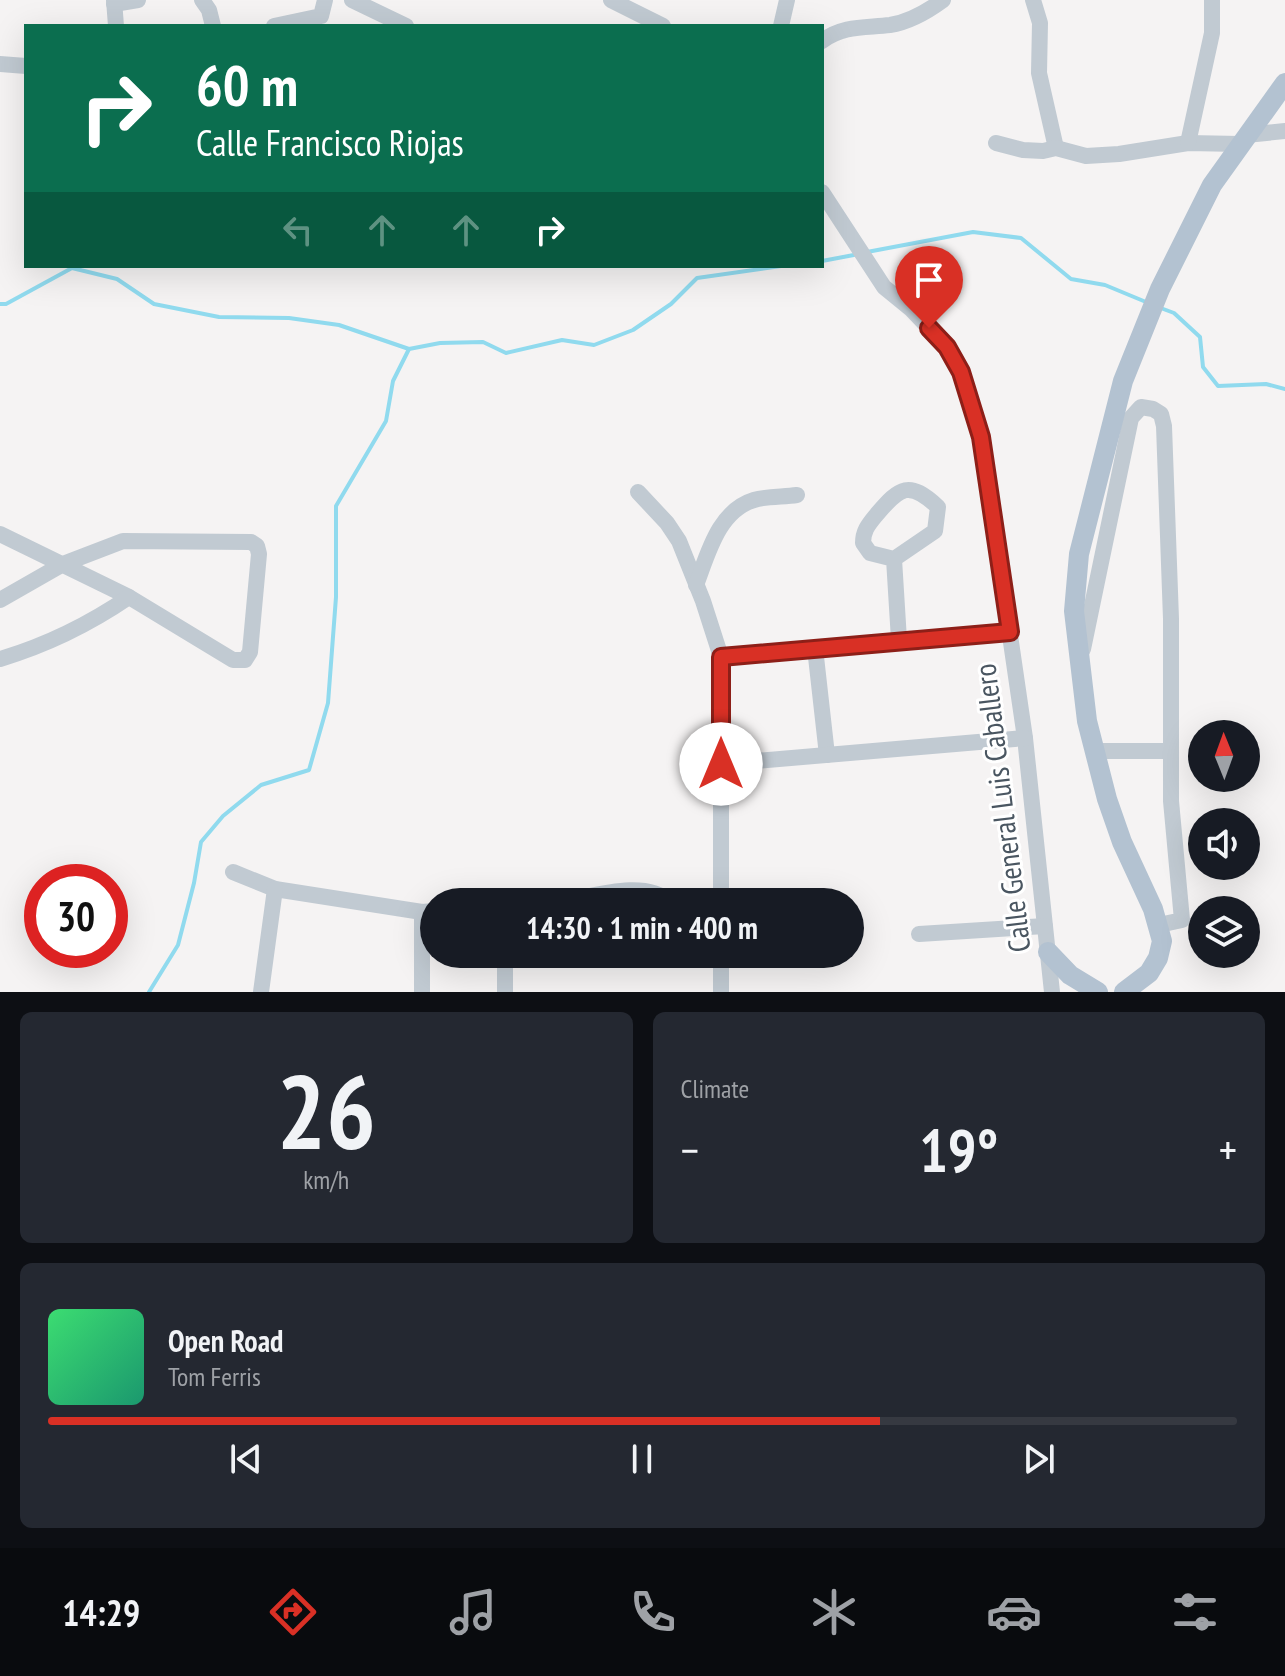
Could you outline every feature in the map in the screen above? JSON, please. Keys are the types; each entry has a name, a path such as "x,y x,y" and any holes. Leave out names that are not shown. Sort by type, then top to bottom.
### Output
{"main road":[{"path":"1124,992 1143,980 1154,966 1161,950 1159,925 1122,842 1087,721 1074,611 1079,554 1123,381 1160,289 1212,185 1285,83"},
{"path":"1048,952 1070,975 1098,992"}],"street":[{"path":"116,24 114,2 138,0"},
{"path":"202,0 209,10 212,24"},
{"path":"352,0 402,24"},
{"path":"611,0 659,24"},
{"path":"781,24 787,0"},
{"path":"824,40 833,33 861,25 892,25 943,0"},
{"path":"1033,0 1040,23 1039,73 1056,148"},
{"path":"1188,143 1212,33 1212,0"},
{"path":"279,24 323,8"},
{"path":"0,64 24,66"},
{"path":"996,143 1023,150 1056,148 1086,156 1188,143 1243,140 1285,131"},
{"name":"Calle General Luis Caballero","path":"825,199 884,287 911,309 947,347 961,372 981,437 1025,738 1052,992"},
{"path":"1079,667 1131,418 1141,407 1153,409 1161,414 1164,426 1171,619 1171,801 1182,920 1159,925"},
{"path":"906,490 922,492 938,507 935,531 894,559 870,553 863,543 865,529 890,497 906,490"},
{"path":"638,492 679,541 721,657 721,888"},
{"path":"696,585 717,530 736,511 752,501 797,495"},
{"path":"0,534 63,564 129,597 233,660 245,660 253,641 259,554 257,546 251,542 123,541 63,564 0,600"},
{"path":"894,559 899,640"},
{"path":"0,659 41,647 98,618 129,597"},
{"path":"721,657 1010,632"},
{"path":"815,648 827,755"},
{"path":"721,764 1025,738"},
{"path":"1094,751 1171,751"},
{"path":"233,872 275,889 420,910"},
{"path":"261,992 275,889"},
{"path":"919,934 1045,926"},
{"path":"422,992 425,968"},
{"path":"505,968 505,992"},
{"path":"721,968 721,992"}],"waterway":[{"path":"867,252 973,232 1021,238 1071,279 1105,285 1146,302"},
{"path":"824,261 859,254"},
{"path":"0,304 6,304 72,268 117,279 154,304 219,317 289,318 339,325 409,349"},
{"path":"149,992 178,945 201,842 223,816 261,785 309,770 328,703 336,597 336,506 386,421 393,381 409,349 440,343 483,342 506,353 562,340 594,345 633,330 671,304 697,278 767,268"},
{"path":"1158,307 1174,313 1200,337 1203,367 1218,386 1266,384 1285,389"}],"route":[{"path":"721,764 721,657 1010,632 981,437 961,372 947,347 929,328"}]}
